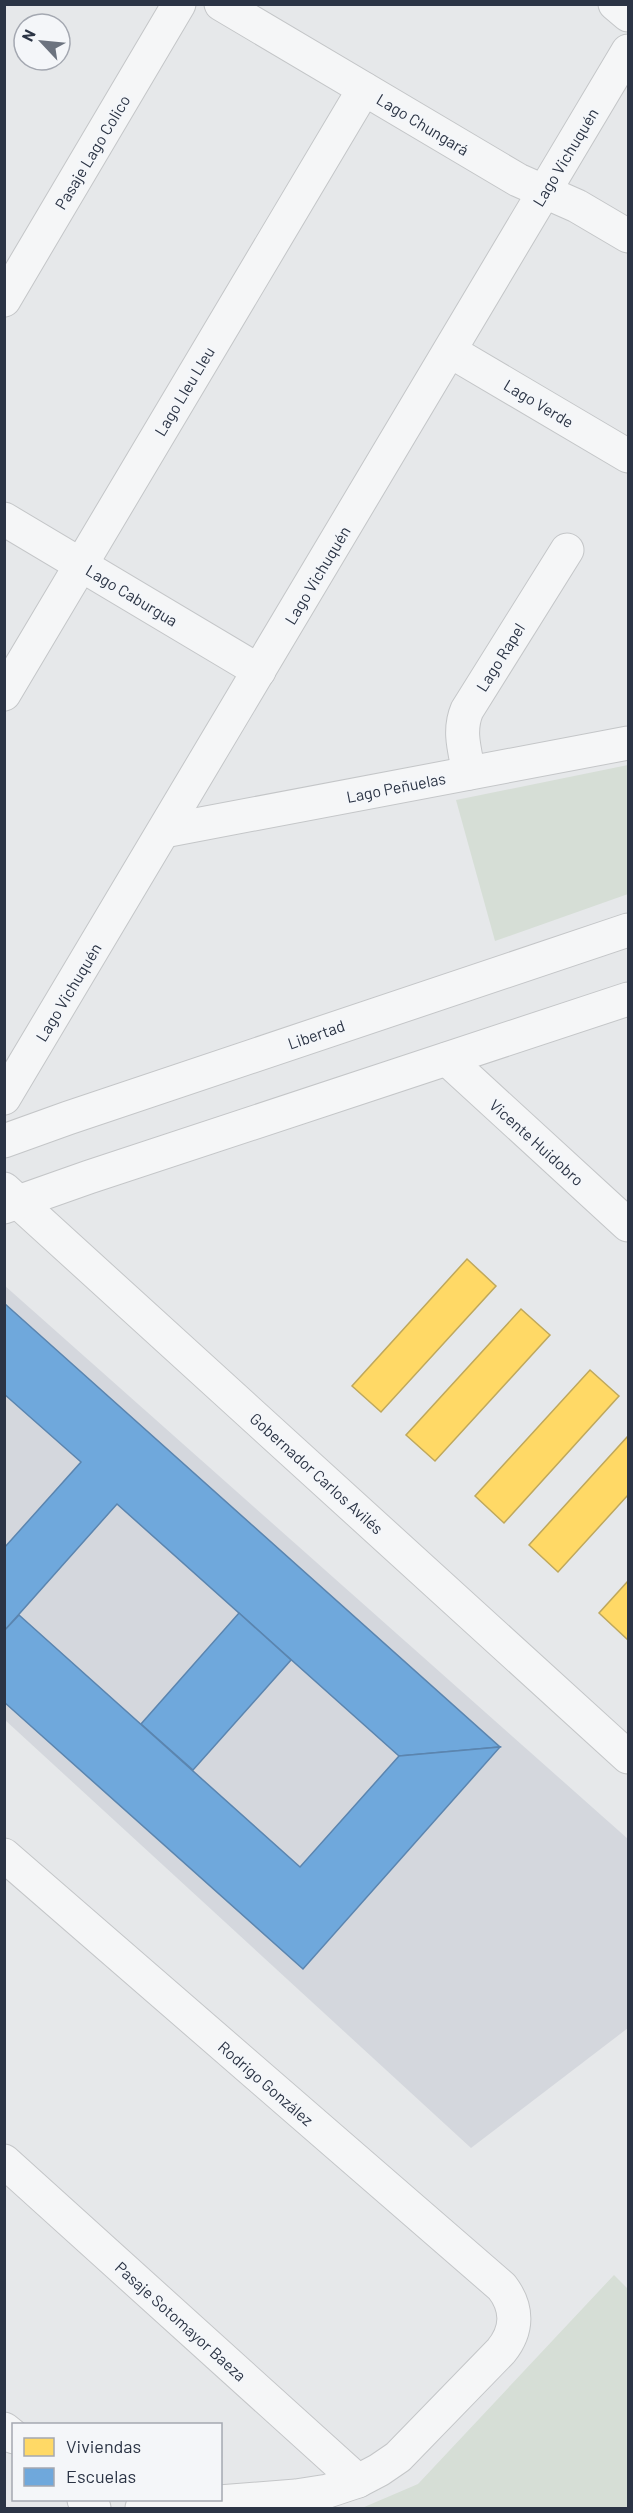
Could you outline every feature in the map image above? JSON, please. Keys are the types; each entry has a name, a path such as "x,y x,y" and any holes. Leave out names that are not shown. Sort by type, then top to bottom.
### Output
{"street":[{"name":"Pasaje Lago Colico","path":"4,300 179,4"},
{"name":"Lago Chungará","path":"222,4 518,180 577,206 628,236"},
{"path":"615,4 628,15"},
{"name":"Lago Vichuquén","path":"4,1098 628,51"},
{"name":"Lago Lleu Lleu","path":"4,694 364,88"},
{"name":"Lago Verde","path":"450,351 628,456"},
{"name":"Lago Caburgua","path":"4,519 259,671"},
{"name":"Lago Rapel","path":"469,773 461,723 567,550"},
{"name":"Lago Peñuelas","path":"164,831 628,742"},
{"name":"Libertad","path":"4,1141 628,930"},
{"path":"9,1199 628,999"},
{"name":"Vicente Huidobro","path":"447,1059 628,1225"},
{"name":"Gobernador Carlos Avilés","path":"9,1199 628,1757"},
{"name":"Rodrigo González","path":"7,1862 502,2287 509,2296 514,2319 509,2342 398,2457 358,2481"},
{"name":"Pasaje Sotomayor Baeza","path":"4,2161 358,2481"},
{"path":"142,2508 328,2492 358,2481"}],"shaded area":[{"path":"628,765 628,894 495,941 456,800"},
{"path":"4,1285 628,1839 628,2028 471,2148 5,1720"},
{"path":"614,2275 628,2289 628,2508 362,2508 418,2484"}],"building: Viviendas":[{"path":"467,1259 496,1286 381,1412 352,1386"},
{"path":"521,1309 550,1335 435,1461 406,1435"},
{"path":"590,1370 619,1396 504,1523 475,1496"},
{"path":"628,1436 628,1495 558,1572 529,1545"},
{"path":"628,1581 628,1640 599,1613"}],"building: Escuelas":[{"path":"4,1303 500,1747 399,1756 117,1504 4,1631 4,1548 81,1462 4,1394"},
{"path":"239,1613 291,1660 193,1770 141,1724"},
{"path":"19,1615 300,1867 399,1756 500,1747 303,1969 4,1702 4,1631"}]}
